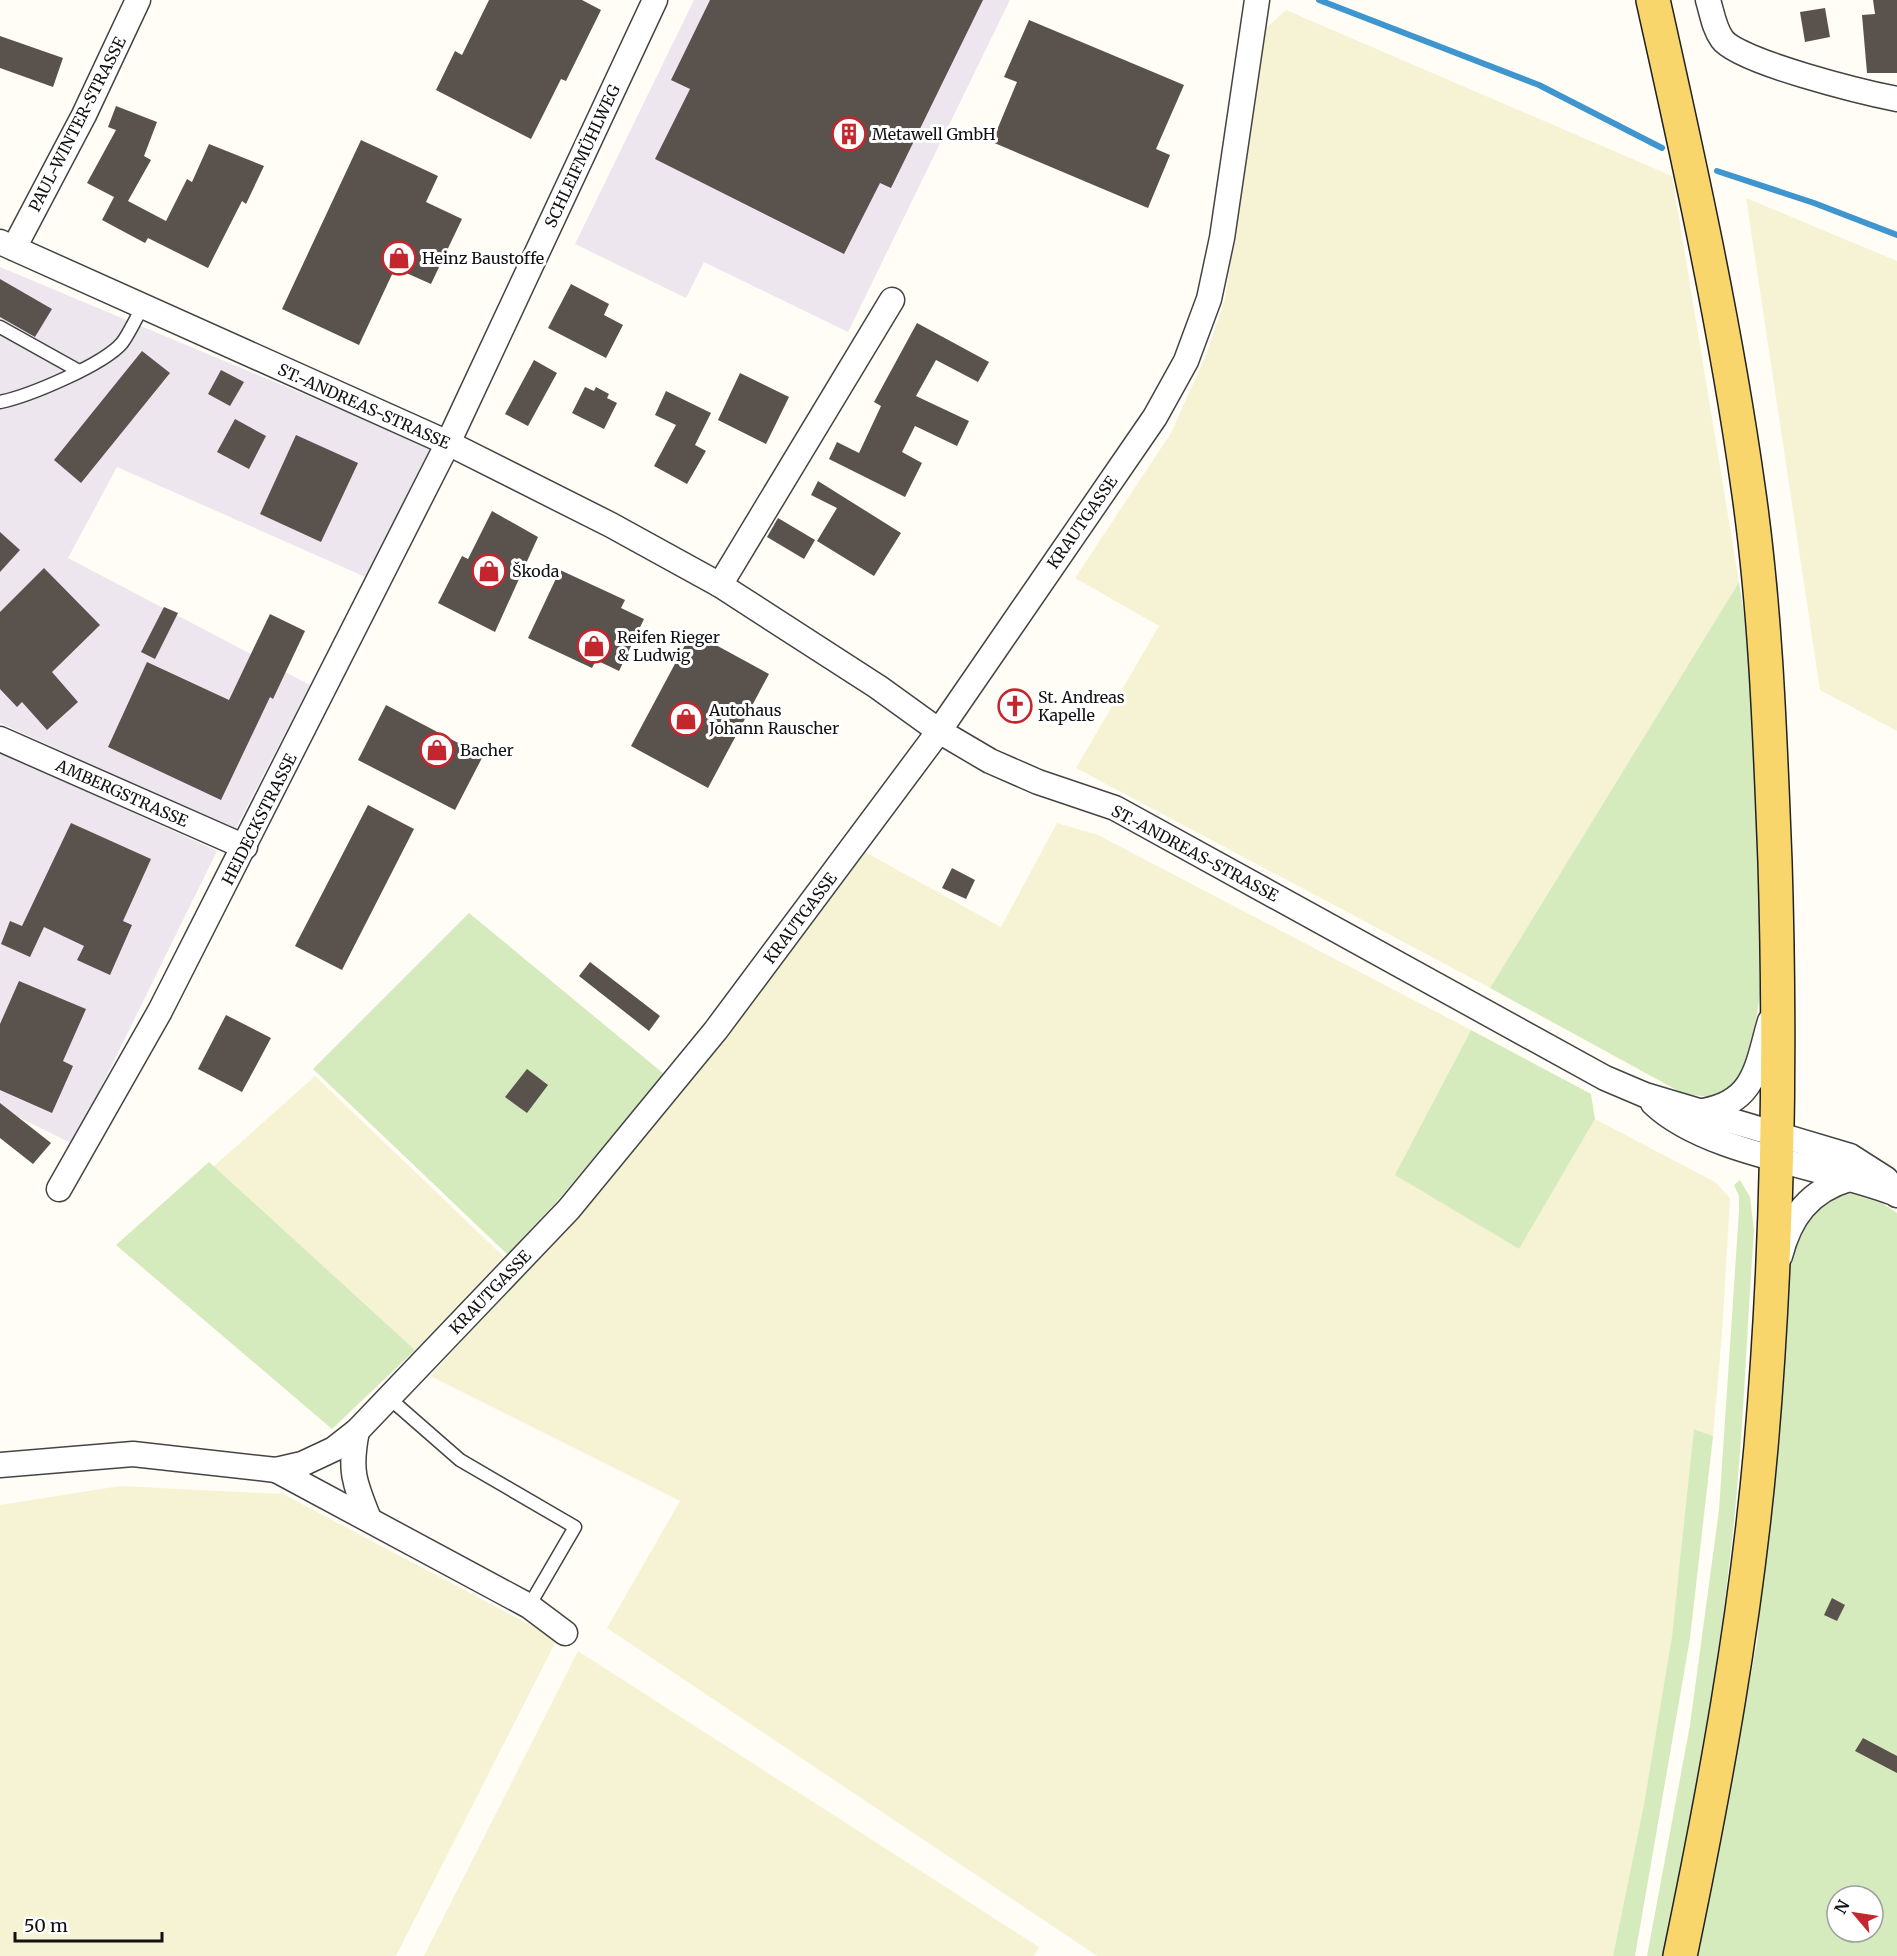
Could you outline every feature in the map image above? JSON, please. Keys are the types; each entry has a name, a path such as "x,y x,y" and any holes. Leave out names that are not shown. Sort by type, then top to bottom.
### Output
{"main road":[{"path":"1653,0 1707,253 1748,488 1769,698 1779,989 1778,1146 1773,1282 1761,1451 1739,1630 1703,1848 1680,1956"}],"street":[{"name":"PAUL-WINTER-STRASSE","path":"7,245 84,115 138,0"},
{"name":"SCHLEIFMÜHLWEG","path":"448,443 655,0"},
{"name":"KRAUTGASSE","path":"0,1465 133,1454 276,1470 302,1464 334,1449 357,1431 576,1200 716,1030 939,730 1155,417 1186,361 1209,299 1222,238 1257,0"},
{"path":"1708,0 1723,41 1741,54 1862,92 1897,99"},
{"name":"ST.-ANDREAS-STRASSE","path":"7,245 448,443 611,525 720,585 878,687 939,730 990,761 1038,782 1115,808 1605,1078 1645,1095"},
{"path":"720,585 892,300"},
{"name":"HEIDECKSTRASSE","path":"58,1189 160,1011 448,443"},
{"name":"AMBERGSTRASSE","path":"0,739 245,847"},
{"path":"1703,1111 1730,1104 1751,1081 1779,989"},
{"path":"1645,1095 1703,1111 1849,1179 1897,1194"},
{"path":"1645,1095 1658,1108 1702,1133 1732,1146 1778,1146 1850,1156 1886,1179 1897,1194"},
{"path":"1773,1282 1784,1240 1811,1197 1830,1184 1849,1179"},
{"path":"357,1431 351,1459 356,1485 369,1518"},
{"path":"276,1470 529,1606 565,1633"}],"lane":[{"path":"0,402 21,398 107,356 122,343 143,306"},
{"path":"0,327 79,371"},
{"path":"389,1398 460,1460 575,1527 529,1606"}],"shaded area":[{"path":"694,0 1010,0 848,332 704,262 686,298 575,244"},
{"path":"1286,10 1672,176 1739,582 1490,988 1076,768 1159,626 1075,578 1171,433 1206,355 1225,299 1265,29"},
{"path":"1746,198 1897,261 1897,731 1820,690"},
{"path":"0,267 437,450 370,579 117,467 68,558 310,685 235,830 0,723"},
{"path":"0,752 217,851 73,1144 0,1108"},
{"path":"1057,823 1098,835 1471,1030 1396,1175 1519,1249 1595,1119 1715,1182 1730,1198 1713,1436 1695,1429 1672,1636 1644,1804 1613,1956 1097,1956 607,1628 680,1501 430,1376 576,1216 727,1035 865,852 1001,927"},
{"path":"315,1076 504,1257 415,1350 213,1167"},
{"path":"120,1486 283,1494 557,1639 396,1956 0,1956 0,1505"},
{"path":"578,1651 1039,1947 1034,1956 424,1956"}],"green space":[{"path":"1739,582 1757,698 1760,995 1748,1069 1718,1098 1684,1094 1490,988"},
{"path":"469,913 664,1074 559,1199 507,1254 313,1069"},
{"path":"1471,1030 1591,1094 1595,1119 1519,1249 1395,1175"},
{"path":"209,1162 415,1350 332,1429 116,1245"},
{"path":"1740,1180 1750,1197 1754,1231 1741,1442 1729,1568 1706,1735 1676,1901 1664,1956 1647,1956 1690,1725 1719,1510 1739,1211 1739,1196 1734,1185"},
{"path":"1845,1192 1882,1203 1897,1213 1897,1956 1698,1956 1757,1642 1791,1257 1813,1212 1823,1200"},
{"path":"1694,1429 1713,1436 1690,1638 1635,1956 1613,1956 1644,1804 1672,1636"}],"building":[{"path":"489,0 582,0 601,10 566,81 561,79 531,139 436,90 455,51 462,55"},
{"name":"Metawell GmbH","path":"710,0 983,0 891,188 880,183 844,254 655,159 690,89 671,80"},
{"path":"1873,0 1897,0 1897,73 1867,73 1862,15 1875,14"},
{"path":"1825,8 1830,37 1805,42 1800,12"},
{"path":"1029,20 1184,85 1156,149 1170,155 1148,208 992,142 1017,82 1004,77"},
{"path":"0,36 63,58 53,87 0,68"},
{"path":"116,106 157,122 144,156 151,160 128,201 166,221 187,179 192,182 209,144 264,166 246,204 242,201 208,268 148,238 145,243 102,220 114,197 87,183 116,130 108,127"},
{"path":"361,140 438,176 426,202 462,219 431,284 395,268 359,345 282,309"},
{"path":"0,279 52,309 35,337 0,317"},
{"path":"571,284 609,304 604,315 623,325 606,358 548,328"},
{"path":"917,323 989,362 978,382 936,360 916,396 969,421 957,446 915,426 902,452 922,463 905,497 829,459 837,442 859,453 881,406 874,402"},
{"path":"142,351 170,373 81,483 54,460"},
{"path":"534,360 557,373 528,426 505,414"},
{"path":"221,370 244,382 230,406 208,394"},
{"path":"740,373 789,397 766,444 718,420"},
{"path":"585,387 594,391 596,387 609,394 607,398 617,403 604,429 572,413"},
{"path":"666,391 711,413 695,445 706,451 687,484 654,466 676,425 655,415"},
{"path":"235,419 266,436 249,469 217,452"},
{"path":"296,435 358,463 321,542 260,514"},
{"path":"818,481 901,533 874,576 817,541 837,508 811,495"},
{"name":"Škoda","path":"492,511 538,537 495,632 438,603 462,556 468,559"},
{"path":"778,518 815,540 804,559 767,537"},
{"path":"0,532 20,550 0,572"},
{"path":"44,568 100,625 52,672 78,702 47,730 22,702 17,707 0,689 0,612"},
{"path":"560,570 625,600 621,608 644,619 619,671 596,660 592,668 528,638"},
{"path":"164,607 178,613 155,659 141,652"},
{"path":"270,614 305,631 273,699 270,697 221,800 108,747 147,662 229,700"},
{"path":"692,632 769,674 708,788 631,746"},
{"name":"St. Andreas Kapelle","path":"1014,689 1030,698 1016,722 1001,714"},
{"path":"386,705 483,756 455,810 358,760"},
{"path":"368,805 414,829 342,970 295,946"},
{"path":"71,823 151,859 123,921 132,925 110,975 77,960 84,946 44,927 30,957 1,944 10,921 22,926"},
{"path":"952,868 975,880 966,899 942,888"},
{"path":"590,962 660,1016 649,1031 579,976"},
{"path":"19,981 86,1009 63,1061 73,1066 52,1113 0,1090 0,1024"},
{"path":"226,1015 271,1038 242,1092 198,1069"},
{"path":"527,1069 548,1085 527,1113 505,1097"},
{"path":"0,1103 51,1143 33,1164 0,1138"},
{"path":"1832,1598 1845,1605 1837,1621 1824,1615"},
{"path":"1863,1738 1897,1756 1897,1773 1855,1751"}],"waterway":[{"path":"1319,0 1539,85 1662,148"},
{"path":"1717,171 1814,203 1897,235"}],"place":[{"name":"Metawell GmbH","path":"849,134"},
{"name":"Heinz Baustoffe","path":"399,258"},
{"name":"Škoda","path":"489,571"},
{"name":"Reifen Rieger & Ludwig","path":"594,646"},
{"name":"St. Andreas Kapelle","path":"1015,706"},
{"name":"Autohaus Johann Rauscher","path":"686,719"},
{"name":"Bacher","path":"437,750"}]}
